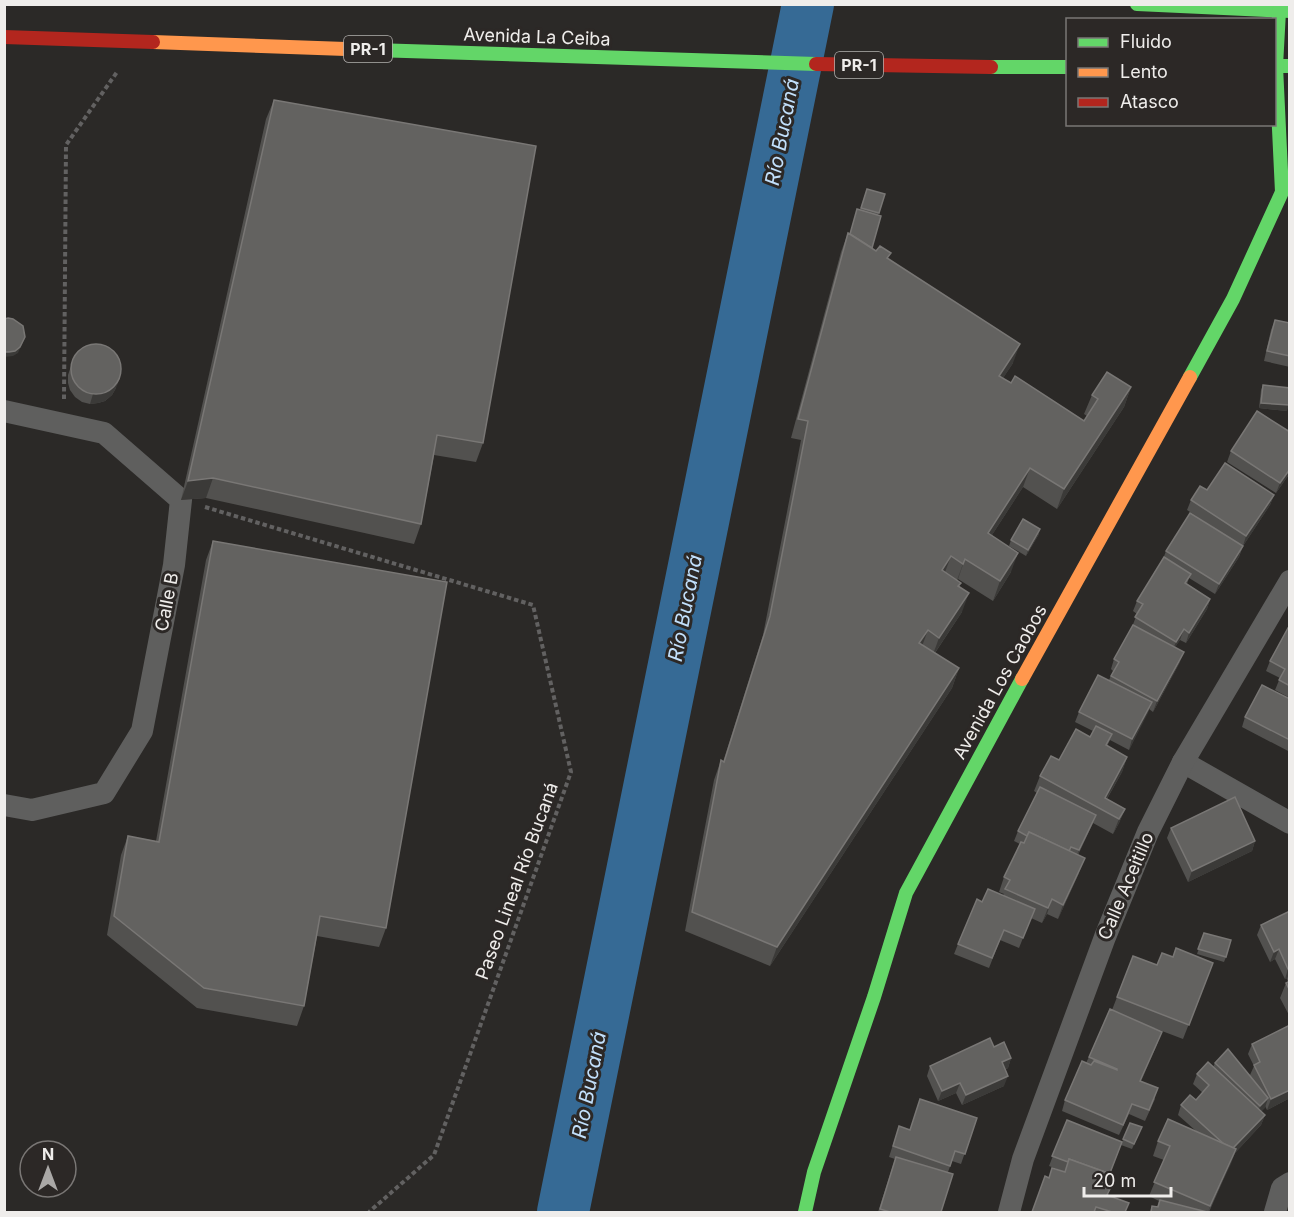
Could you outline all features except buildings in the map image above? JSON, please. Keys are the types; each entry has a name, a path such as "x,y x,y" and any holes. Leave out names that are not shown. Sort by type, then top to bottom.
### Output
{"main road":[{"path":"1137,4 1284,11 1280,66 1286,194"},
{"name":"Avenida La Ceiba","path":"4,37 731,62 1066,67"},
{"name":"Avenida Los Caobos","path":"806,1212 814,1172 874,997 906,893 1233,299 1286,194"}],"street":[{"path":"4,411 104,433 181,500"},
{"name":"Calle B","path":"4,805 32,810 104,793 142,731 174,565 181,500"},
{"name":"Calle Aceitillo","path":"1009,1212 1023,1160 1105,937 1148,832 1183,762 1290,581"},
{"path":"1183,762 1290,823"},
{"path":"1275,1212 1282,1188 1290,1183"}],"path":[{"path":"64,424 66,145 138,41"},
{"name":"Paseo Lineal Río Bucaná","path":"181,500 533,604 571,772 434,1155 369,1212"}],"waterway":[{"name":"Río Bucaná","path":"563,1212 808,4"}],"traffic: fast":[{"path":"1137,4 1290,11"},
{"path":"1190,377 1233,299 1282,192 1276,66 1279,11"},
{"path":"374,50 816,64"},
{"path":"1276,66 1290,66"},
{"path":"991,67 1066,67"},
{"path":"805,1212 814,1172 874,997 906,893 1022,679"}],"traffic: slow":[{"path":"153,42 374,50"},
{"path":"1022,679 1190,377"}],"traffic: jam":[{"path":"4,37 153,42"},
{"path":"816,64 991,67"}]}
